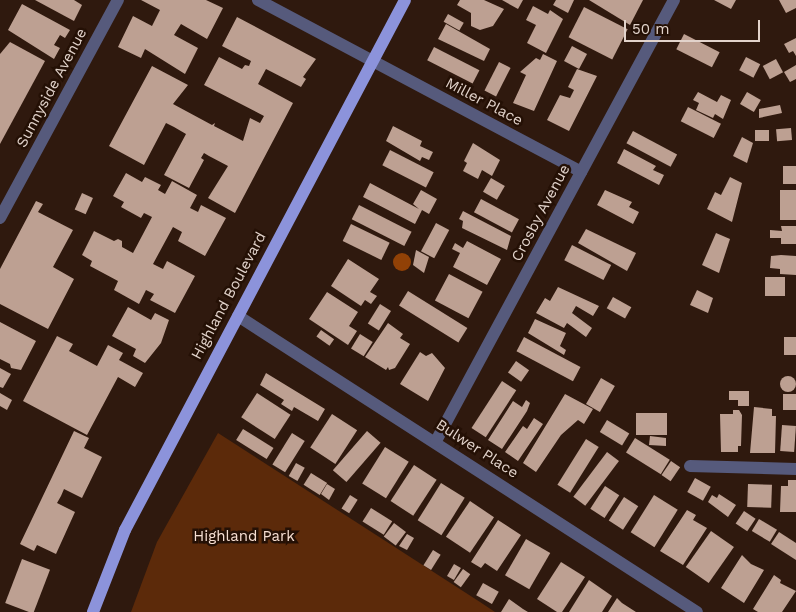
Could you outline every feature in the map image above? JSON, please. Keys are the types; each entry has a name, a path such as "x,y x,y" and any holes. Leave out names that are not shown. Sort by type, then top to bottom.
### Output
{"main road":[{"name":"Highland Boulevard","path":"93,612 125,530 370,60 405,0"}],"street":[{"name":"Sunnyside Avenue","path":"0,218 118,0"},
{"name":"Miller Place","path":"258,0 581,172"},
{"name":"Crosby Avenue","path":"436,441 674,0"},
{"name":"Bulwer Place","path":"238,316 436,441 697,612"},
{"path":"690,466 796,469"}],"green space":[{"name":"Highland Park","path":"218,433 495,612 131,612 157,542"}],"shaded area":[{"path":"402,253 408,256 411,262 408,268 402,271 396,268 393,262 396,256"}],"building":[{"path":"35,0 74,0 82,5 74,21"},
{"path":"141,0 206,0 223,8 207,39 181,24 174,35 198,48 185,74 145,49 141,58 118,47 133,16 152,26 160,10"},
{"path":"460,0 484,0 504,9 493,26 480,30 471,26 471,13 457,5"},
{"path":"502,0 523,0 518,9"},
{"path":"556,0 574,0 568,13 553,5"},
{"path":"589,0 643,0 630,25"},
{"path":"714,0 736,0 731,9"},
{"path":"779,0 796,0 796,8 786,13"},
{"path":"22,4 70,30 65,38 60,35 54,45 60,48 54,59 8,30"},
{"path":"533,6 548,14 550,10 563,19 546,53 527,43 536,25 526,20"},
{"path":"584,7 628,29 612,60 569,37"},
{"path":"448,14 464,23 459,31 444,22"},
{"path":"237,17 316,59 303,77 306,79 301,87 266,69 258,84 293,103 235,213 208,198 228,166 204,153 201,158 204,160 189,188 164,175 186,134 174,127 166,123 144,165 109,146 152,66 188,85 173,104 212,125 215,123 214,126 243,141 250,118 260,123 264,116 204,85 219,57 242,69 245,65 249,66 251,61 222,46"},
{"path":"446,24 490,49 484,61 438,39"},
{"path":"684,34 720,52 712,67 676,49"},
{"path":"796,38 796,56 793,51 789,53 784,44"},
{"path":"10,42 45,61 0,144 0,54"},
{"path":"572,46 587,54 579,69 564,61"},
{"path":"434,47 479,70 473,84 427,60"},
{"path":"543,54 557,61 534,111 513,103 526,75 520,72 536,58 540,60"},
{"path":"746,57 760,64 753,78 739,70"},
{"path":"776,59 783,72 770,79 763,66"},
{"path":"499,62 511,68 496,96 484,91"},
{"path":"796,65 796,79 790,82 784,72"},
{"path":"577,69 597,76 569,131 547,120 560,95 570,98 574,90 568,87"},
{"path":"698,92 717,102 721,95 731,100 723,119 715,114 713,118 696,110 699,103 693,100"},
{"path":"747,92 761,100 754,112 740,104"},
{"path":"780,105 782,113 759,118 759,109"},
{"path":"688,107 721,124 714,138 681,121"},
{"path":"393,126 422,141 420,146 433,152 429,160 422,157 420,161 386,141"},
{"path":"791,128 792,140 777,141 776,129"},
{"path":"755,130 769,130 769,141 755,141"},
{"path":"633,131 677,154 671,167 626,143"},
{"path":"742,137 753,143 747,163 733,156"},
{"path":"473,143 500,160 492,176 482,170 478,179 463,171 467,163 464,161"},
{"path":"624,149 656,166 653,170 664,175 659,185 617,163"},
{"path":"390,150 434,172 426,187 382,165"},
{"path":"783,166 796,166 796,184 783,184"},
{"path":"126,173 142,182 145,177 161,185 158,190 165,194 172,181 197,195 190,208 198,212 201,205 226,218 205,256 178,241 182,232 173,227 153,264 163,269 167,261 195,276 175,313 150,300 154,294 146,290 139,304 114,290 118,281 90,266 92,261 82,255 94,231 114,241 118,239 122,241 122,247 133,253 152,217 144,213 141,218 121,207 124,202 113,196"},
{"path":"730,177 742,183 732,222 707,209 715,192 721,195"},
{"path":"491,178 505,186 497,200 483,192"},
{"path":"370,183 419,209 413,204 421,190 437,199 429,214 422,210 415,224 363,197"},
{"path":"605,190 632,202 629,207 639,212 633,224 597,205"},
{"path":"780,190 796,190 796,220 780,220"},
{"path":"82,193 93,198 86,214 75,209"},
{"path":"481,199 519,219 512,232 474,212"},
{"path":"36,201 43,204 38,212 73,230 53,267 74,279 48,329 0,304 0,269"},
{"path":"359,205 412,232 404,246 352,219"},
{"path":"463,211 511,236 507,250 462,228 463,221 459,219"},
{"path":"436,223 449,230 434,258 421,251"},
{"path":"351,224 390,243 381,260 343,241"},
{"path":"781,226 796,226 796,244 781,244 781,238 770,238 770,230 782,231"},
{"path":"586,229 636,253 627,271 578,243"},
{"path":"716,233 730,239 719,273 702,265"},
{"path":"467,241 501,259 487,285 453,267 460,253 452,249 455,243 463,248"},
{"path":"572,245 611,265 603,280 564,260"},
{"path":"416,250 429,257 424,273 413,265"},
{"path":"771,256 796,256 796,275 780,274 780,269 770,268"},
{"path":"348,259 379,279 370,292 377,296 371,304 365,300 361,306 331,286"},
{"path":"449,274 483,292 468,318 435,300"},
{"path":"765,277 785,277 785,296 765,296"},
{"path":"558,287 599,306 593,316 576,306 572,313 592,328 586,337 567,323 564,328 536,313 545,298 550,301"},
{"path":"697,290 713,298 708,313 690,305"},
{"path":"408,291 467,328 458,343 399,305"},
{"path":"327,292 358,312 349,326 357,331 348,345 309,319"},
{"path":"613,297 631,307 625,319 607,308"},
{"path":"380,304 391,311 379,330 368,324"},
{"path":"128,307 151,320 155,313 169,320 161,343 145,363 133,356 136,349 112,336"},
{"path":"535,319 566,333 560,346 566,350 564,355 528,333"},
{"path":"0,322 36,341 21,370 11,368 10,364 0,359"},
{"path":"388,323 403,334 400,338 410,344 395,368 389,370 388,367 386,370 365,357"},
{"path":"321,330 334,339 330,346 316,337"},
{"path":"360,334 373,342 364,356 351,348"},
{"path":"57,336 73,344 69,351 97,366 108,345 123,353 119,360 143,373 135,387 118,377 87,435 23,401"},
{"path":"524,337 581,367 573,381 516,351"},
{"path":"784,337 796,337 796,355 784,355"},
{"path":"420,352 426,356 432,353 445,368 428,401 400,384"},
{"path":"516,361 529,370 521,382 508,372"},
{"path":"0,368 11,374 3,388 0,387"},
{"path":"266,373 325,409 318,421 294,407 292,411 281,404 284,400 260,385"},
{"path":"788,376 796,384 788,392 780,384"},
{"path":"601,378 615,386 600,412 586,404"},
{"path":"502,381 516,390 486,437 472,428"},
{"path":"729,391 749,391 749,406 738,406 738,400 729,400"},
{"path":"0,393 12,400 7,410 0,406"},
{"path":"257,393 291,415 275,439 241,417"},
{"path":"565,394 593,409 584,424 578,420 561,435 536,472 523,463"},
{"path":"783,394 796,394 796,410 783,410"},
{"path":"526,400 530,403 527,411 502,449 488,440 513,401 522,407"},
{"path":"754,407 772,409 772,416 776,416 775,453 750,453"},
{"path":"733,410 739,410 742,415 741,446 738,446 738,452 721,452 720,414 733,414"},
{"path":"636,413 667,413 667,435 636,435"},
{"path":"332,414 357,430 335,464 310,448"},
{"path":"534,418 543,424 518,461 505,452 523,426 527,429"},
{"path":"607,420 629,433 622,445 600,432"},
{"path":"782,425 796,426 794,452 780,451"},
{"path":"243,429 274,448 267,459 236,440"},
{"path":"74,431 89,438 84,448 102,457 82,498 64,489 57,503 75,512 56,554 37,545 34,551 20,544"},
{"path":"367,431 381,443 346,482 333,470"},
{"path":"292,433 305,441 285,472 272,464"},
{"path":"650,436 666,438 666,446 649,445"},
{"path":"635,438 670,460 661,474 626,452"},
{"path":"586,439 599,447 570,493 557,485"},
{"path":"385,447 409,462 386,498 362,483"},
{"path":"607,452 619,461 585,506 573,497"},
{"path":"671,461 680,467 671,481 661,475"},
{"path":"296,463 305,468 297,481 289,476"},
{"path":"414,465 437,480 413,516 391,501"},
{"path":"311,473 327,483 320,495 304,485"},
{"path":"695,478 711,487 703,501 687,492"},
{"path":"788,480 796,480 796,512 780,512 781,486 788,486"},
{"path":"441,483 465,498 441,535 418,520"},
{"path":"327,484 335,489 329,500 321,494"},
{"path":"748,484 772,485 771,508 747,507"},
{"path":"605,486 619,495 605,518 590,509"},
{"path":"719,494 736,505 728,517 708,502 712,495 717,498"},
{"path":"350,495 358,500 349,513 342,509"},
{"path":"654,495 678,510 654,547 631,532"},
{"path":"624,497 638,506 623,530 609,520"},
{"path":"470,501 494,517 470,553 446,537"},
{"path":"371,508 392,521 384,535 363,522"},
{"path":"687,510 696,515 693,520 707,528 683,565 660,551"},
{"path":"744,511 756,519 747,531 736,523"},
{"path":"759,519 777,530 770,542 752,531"},
{"path":"498,520 521,535 497,571 485,563 481,568 471,562"},
{"path":"394,523 406,532 396,546 384,537"},
{"path":"711,531 734,547 709,583 686,567"},
{"path":"779,532 796,543 796,560 771,544"},
{"path":"407,534 414,538 407,550 399,546"},
{"path":"526,539 550,553 529,589 505,575"},
{"path":"433,550 441,555 431,570 423,565"},
{"path":"742,555 751,564 764,570 744,603 721,588"},
{"path":"22,559 50,570 34,612 5,603"},
{"path":"561,562 585,577 562,612 557,612 537,599"},
{"path":"454,564 461,568 454,580 447,576"},
{"path":"463,569 470,574 461,587 454,582"},
{"path":"774,575 781,580 780,583 796,591 782,612 758,612 753,609"},
{"path":"589,580 612,596 602,612 569,612"},
{"path":"483,583 499,592 492,604 476,595"},
{"path":"617,598 622,603 636,612 608,612"},
{"path":"509,599 523,609 528,612 501,612"}]}
